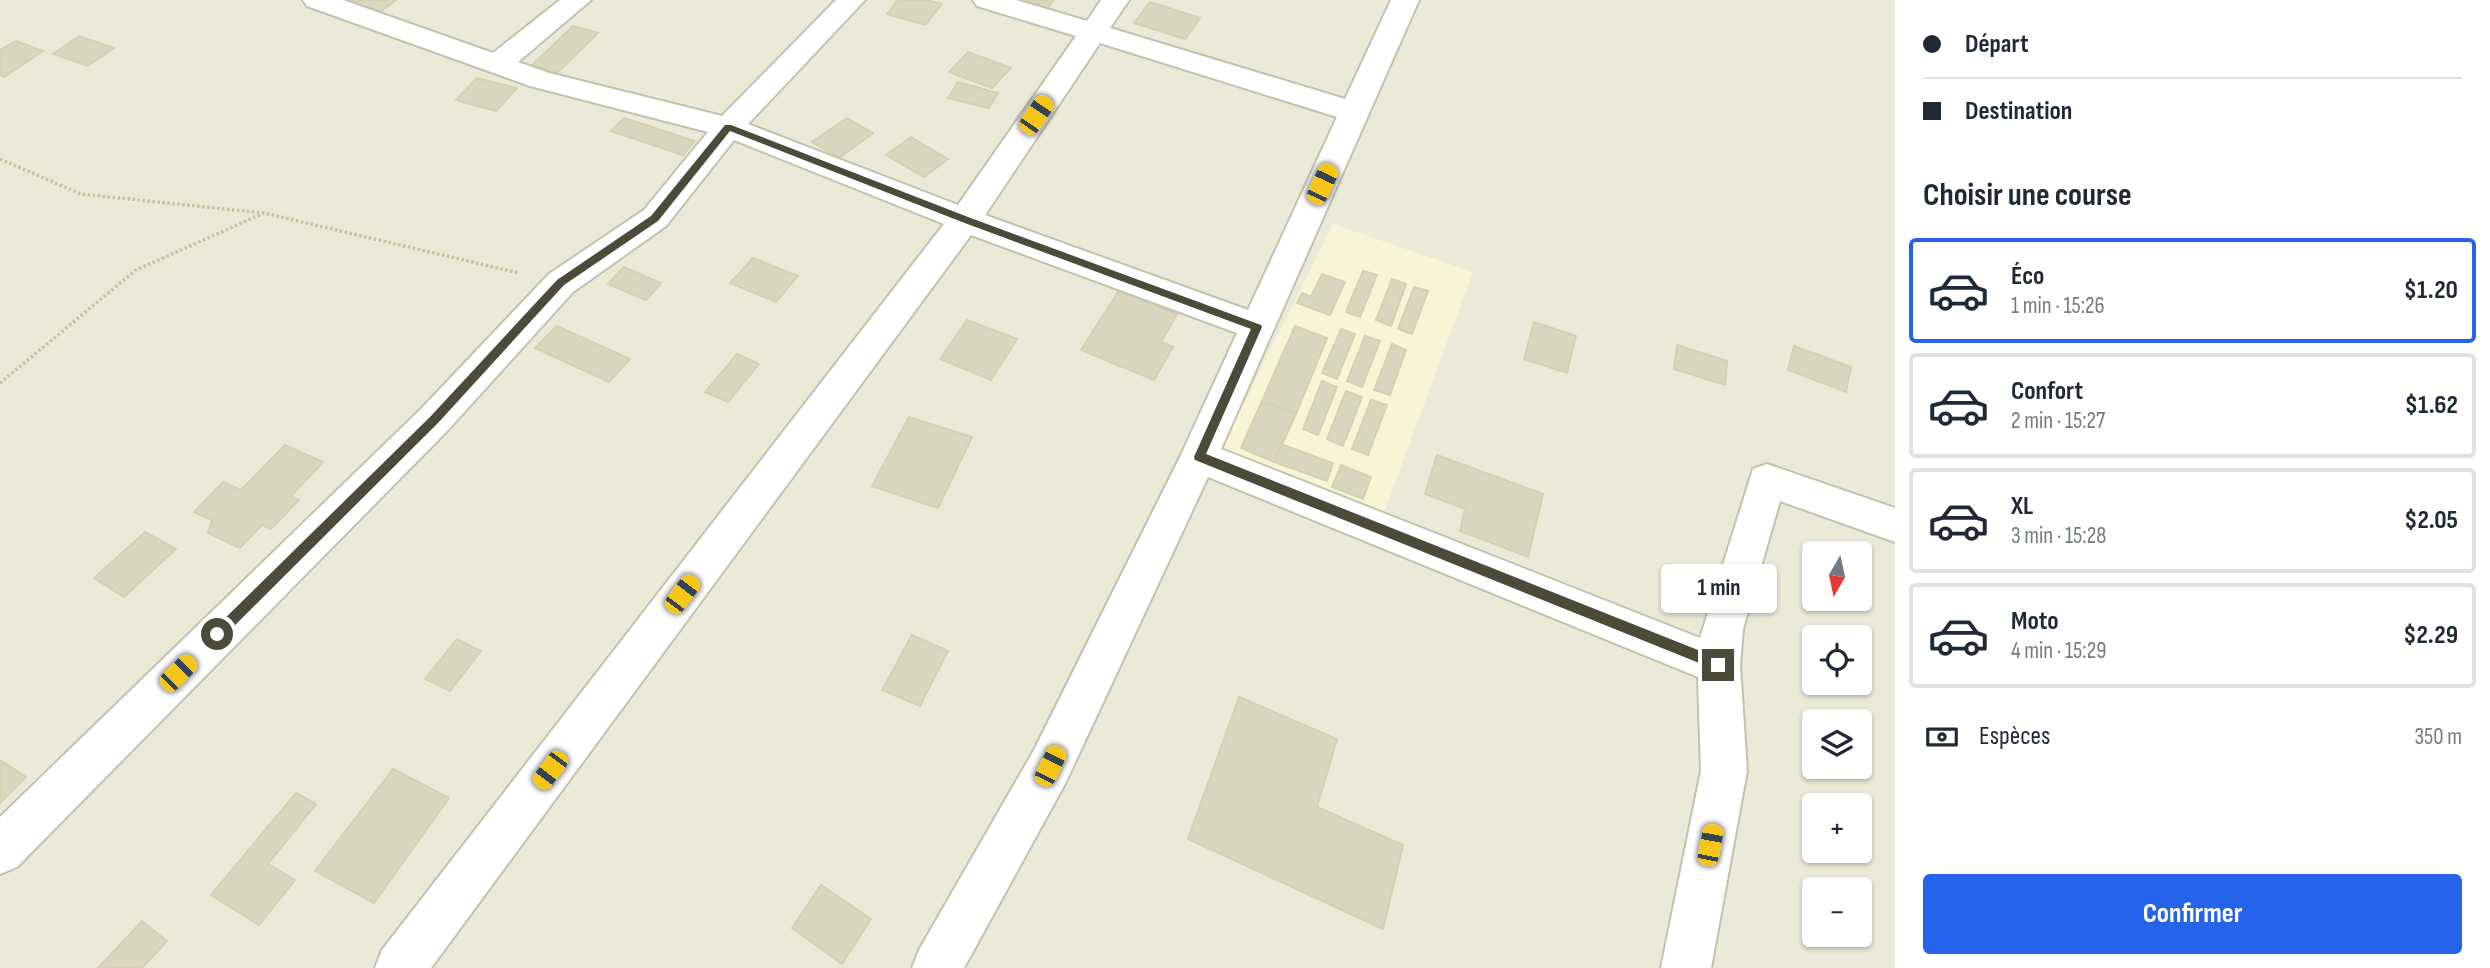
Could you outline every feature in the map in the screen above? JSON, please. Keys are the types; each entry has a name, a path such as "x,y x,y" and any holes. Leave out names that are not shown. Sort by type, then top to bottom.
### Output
{"street":[{"path":"318,0 540,80 728,127 965,220 1257,327"},
{"path":"498,64 577,0"},
{"path":"0,850 434,420 561,283 654,218 728,127 851,0"},
{"path":"987,0 1354,112"},
{"path":"400,968 965,220 1115,0"},
{"path":"937,968 1050,766 1199,457 1405,0"},
{"path":"1199,457 1718,665"},
{"path":"1686,968 1724,771 1718,665 1722,629 1767,480 1895,525"}],"path":[{"path":"0,159 81,194 264,213 561,283"},
{"path":"0,383 136,270 264,213"}],"shaded area":[{"path":"0,0 1895,0 1895,968 0,968"},
{"path":"1333,224 1473,272 1382,518 1218,456"}],"building":[{"path":"337,0 396,0 379,13"},
{"path":"898,0 927,0 942,4 925,25 887,14"},
{"path":"1026,0 1054,0 1045,11 1022,5"},
{"path":"1150,2 1200,18 1185,39 1134,23"},
{"path":"573,26 598,33 557,73 532,65"},
{"path":"79,36 114,48 88,66 53,54"},
{"path":"16,41 43,51 4,77 0,75 0,50"},
{"path":"968,52 1011,68 992,88 949,72"},
{"path":"477,78 517,88 496,111 456,100"},
{"path":"958,82 998,93 989,108 948,98"},
{"path":"624,118 695,141 683,155 611,131"},
{"path":"847,118 873,133 839,158 812,142"},
{"path":"911,137 948,159 924,177 886,155"},
{"path":"753,258 798,276 776,302 730,283"},
{"path":"624,267 661,283 646,300 608,284"},
{"path":"1363,271 1377,275 1360,317 1346,312"},
{"path":"1322,274 1345,282 1330,315 1297,303 1302,293 1311,297"},
{"path":"1392,279 1406,284 1391,326 1376,320"},
{"path":"1414,287 1428,291 1412,334 1398,329"},
{"path":"1118,292 1177,314 1161,342 1173,347 1154,380 1081,350"},
{"path":"967,320 1017,339 991,380 940,359"},
{"path":"1534,322 1576,336 1567,373 1524,359"},
{"path":"557,326 630,359 609,382 535,348"},
{"path":"1295,326 1327,338 1296,414 1262,401"},
{"path":"1341,329 1355,334 1337,379 1322,373"},
{"path":"1365,336 1380,341 1362,387 1347,381"},
{"path":"1392,344 1406,350 1390,395 1374,390"},
{"path":"1677,345 1727,361 1725,385 1674,369"},
{"path":"1794,346 1851,367 1846,392 1788,370"},
{"path":"737,354 759,364 728,402 705,392"},
{"path":"1322,381 1337,387 1318,435 1303,429"},
{"path":"1346,391 1362,397 1343,446 1327,439"},
{"path":"1371,400 1387,405 1368,455 1352,449"},
{"path":"1262,401 1296,414 1274,462 1241,448"},
{"path":"909,417 972,437 938,508 872,486"},
{"path":"1281,444 1333,463 1327,481 1274,462"},
{"path":"285,445 323,462 291,496 299,500 271,529 262,525 240,548 208,533 212,520 194,512 223,482 241,490"},
{"path":"1437,455 1543,494 1528,557 1460,531 1465,509 1425,494"},
{"path":"1341,465 1371,477 1363,499 1332,487"},
{"path":"145,532 176,549 124,597 94,578"},
{"path":"912,635 948,651 920,706 882,690"},
{"path":"457,639 481,651 450,691 425,679"},
{"path":"1239,697 1337,739 1317,807 1403,845 1383,929 1188,839"},
{"path":"0,760 26,777 0,803"},
{"path":"393,769 449,798 374,903 315,871"},
{"path":"296,793 316,804 268,864 295,880 259,925 211,895"},
{"path":"821,885 871,919 842,964 792,928"},
{"path":"142,921 167,941 142,968 98,968"}],"route":[{"path":"217,634 434,420 561,283 654,218 728,127 965,220 1257,327 1199,457 1718,665"}]}
